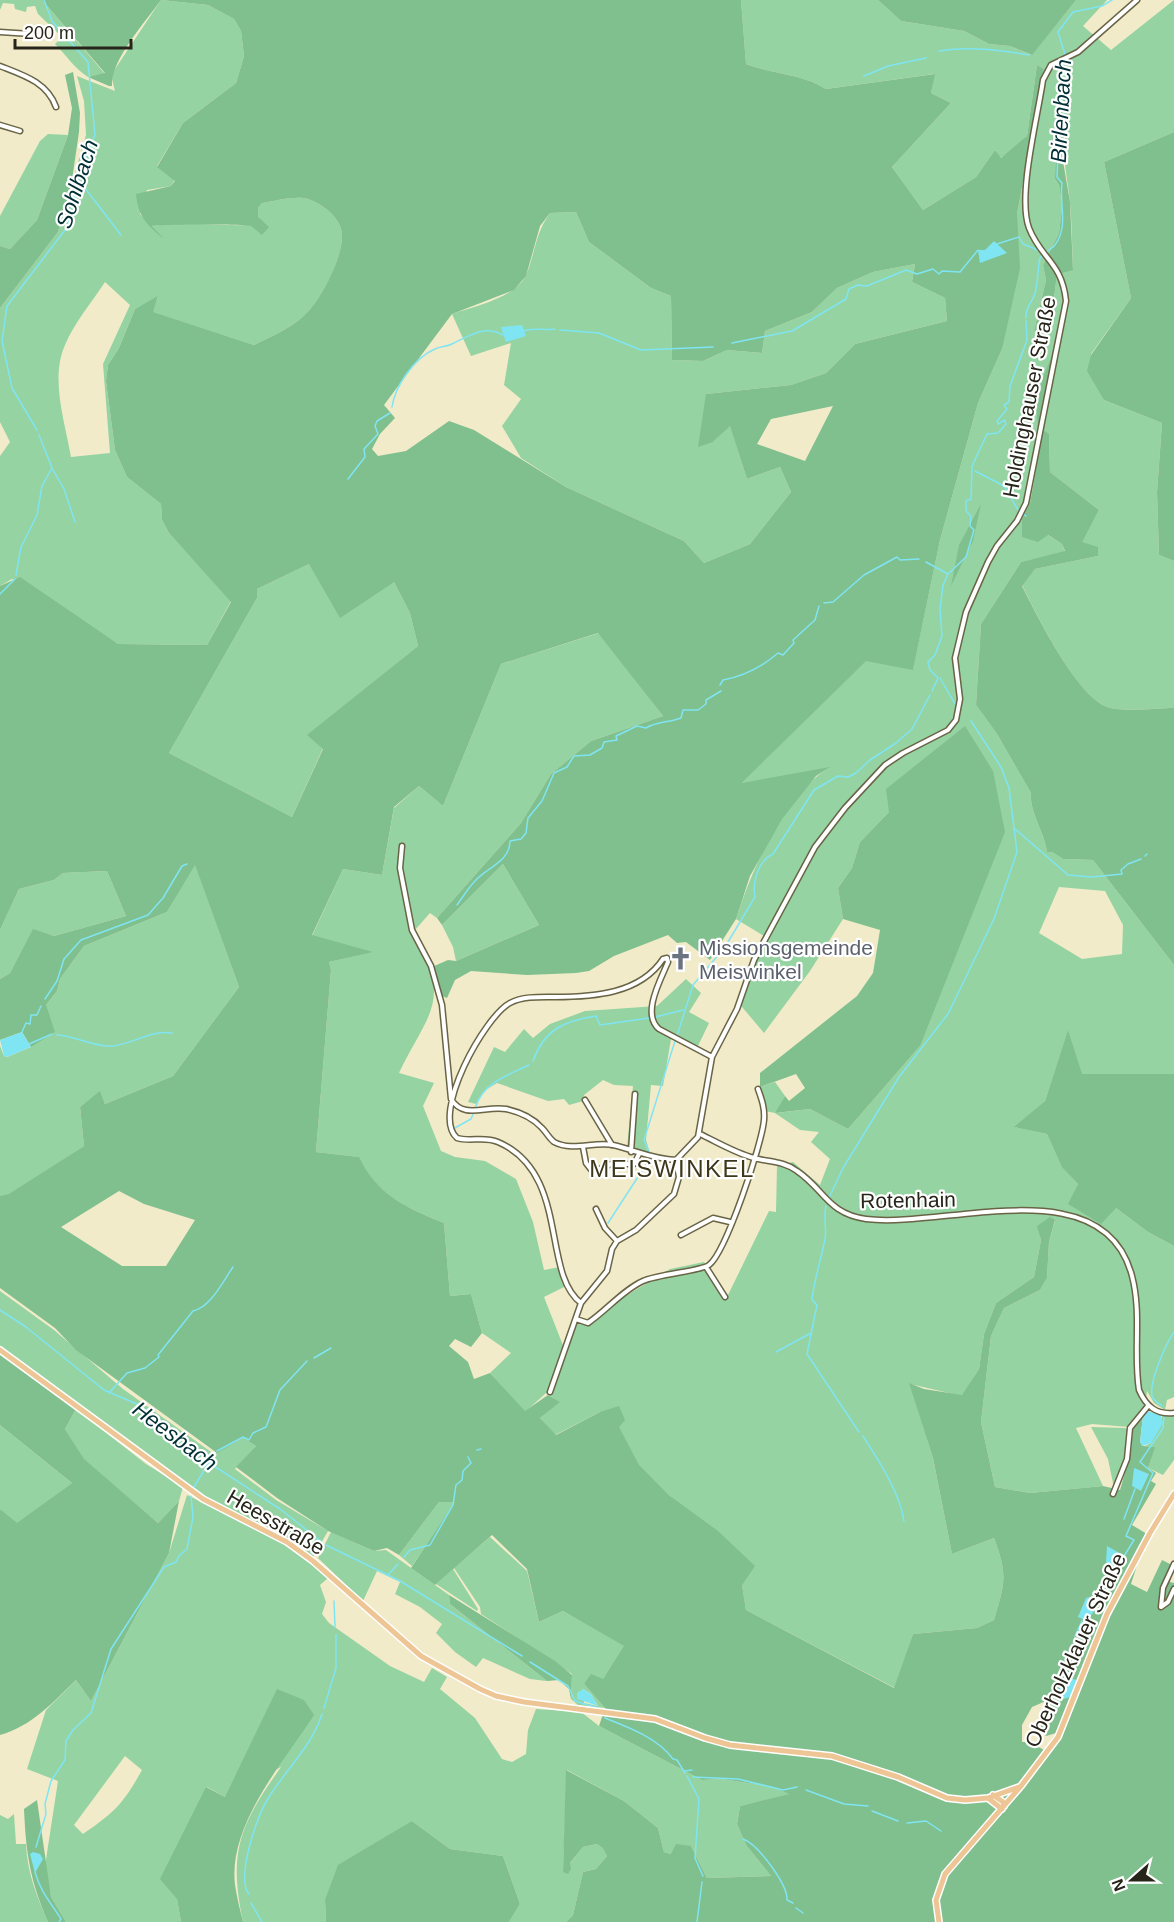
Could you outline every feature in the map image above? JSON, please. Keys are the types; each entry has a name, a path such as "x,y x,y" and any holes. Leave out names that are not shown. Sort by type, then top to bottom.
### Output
{"main road":[{"name":"Heesstraße","path":"0,1350 203,1499 287,1542 319,1565 431,1663 496,1696 655,1719 705,1738 741,1746 832,1756 888,1773 947,1798 965,1800 990,1797 1021,1786"},
{"name":"Oberholzklauer Straße","path":"939,1922 936,1900 945,1874 1003,1808 1058,1737 1107,1614 1150,1533 1174,1494"},
{"path":"990,1797 1003,1802 1003,1808"}],"street":[{"name":"Holdinghauser Straße","path":"712,1057 736,1009 759,952 822,837 885,765 948,730 958,712 960,699 955,658 961,628 971,598 996,546 1017,521 1026,503 1066,301 1064,281 1029,226 1026,188 1043,80 1051,66 1069,57 1137,0"},
{"path":"0,32 31,34"},
{"path":"0,66 42,85 53,98 56,107"},
{"path":"0,125 20,131"},
{"path":"402,846 400,868 412,930 428,962 442,1005 451,1099 449,1127 457,1138 499,1142 532,1170 552,1217 567,1284 581,1303"},
{"path":"451,1099 478,1039 508,1004 536,998 595,996 629,987 650,973 665,958 668,962 650,1011 653,1022 659,1029 712,1057 700,1134 676,1160"},
{"path":"576,1319 588,1323 647,1279 706,1267 717,1253 742,1196 754,1158 764,1123 764,1111 758,1089"},
{"path":"631,1152 635,1094"},
{"path":"451,1099 454,1105 464,1110 501,1108 527,1115 553,1141 583,1147 612,1145 639,1154 676,1160"},
{"path":"585,1100 612,1145"},
{"name":"Rotenhain","path":"700,1134 754,1158 790,1166 802,1174 829,1204 847,1214 867,1219 1040,1211 1070,1214 1094,1224 1123,1254 1132,1275 1137,1304 1138,1383 1148,1406"},
{"path":"583,1147 586,1163 593,1172 611,1164 632,1165 639,1154"},
{"path":"550,1392 581,1303 607,1271 612,1249 617,1241 636,1230 670,1199 679,1177 676,1160"},
{"path":"596,1209 605,1228 617,1241"},
{"path":"681,1235 713,1218 730,1222"},
{"path":"706,1267 725,1297"},
{"path":"1113,1494 1127,1459 1130,1428 1148,1406 1163,1414 1174,1413"},
{"path":"1174,1564 1163,1588 1161,1606 1168,1602 1174,1589"}],"green space":[{"path":"0,0 42,0 105,74 88,77 79,70 55,44 62,37 38,14 35,6 27,7 26,12 15,9 14,4 3,3 0,10"},
{"path":"42,0 161,0 123,53 113,76 112,86 88,77 105,73"},
{"path":"161,0 208,5 234,19 241,31 244,56 236,83 183,123 157,166 175,180 171,186 147,190 140,214 160,235 152,226 250,225 258,217 258,208 262,203 303,198 326,208 336,218 341,230 339,255 327,284 316,302 299,320 285,330 254,345 152,312 158,297 135,309 119,348 108,365 106,381 115,450 127,477 161,504 162,520 169,533 231,601 207,645 118,644 12,579 0,586 0,456 10,442 0,422 0,308 58,232 86,135 84,101 77,76 115,91 111,75","holes":["105,282 130,305 103,364 110,453 71,457 59,386 61,358 65,345 78,321"]},
{"path":"161,0 741,0 746,64 807,80 826,89 935,74 931,93 951,103 892,167 923,210 976,177 995,150 1001,158 1027,136 1037,65 1044,69 1017,214 1020,268 1002,349 978,403 940,540 913,670 866,661 742,783 830,767 816,776 782,819 750,876 736,919 710,960 686,942 677,943 668,935 614,956 589,971 527,975 471,971 455,980 447,998 442,996 432,967 448,960 456,961 539,925 503,864 442,925 437,918 521,823 551,774 591,741 663,716 598,633 501,664 443,806 419,786 394,807 382,875 343,869 312,935 373,952 329,962 331,970 316,1152 359,1157 375,1181 394,1199 444,1223 450,1296 471,1294 482,1333 471,1347 455,1339 449,1346 468,1362 474,1379 490,1373 525,1411 548,1395 560,1402 540,1418 556,1435 600,1412 619,1406 625,1420 619,1427 639,1465 670,1496 718,1531 755,1566 742,1585 746,1610 894,1688 913,1634 977,1628 994,1620 1003,1588 1003,1570 994,1538 952,1554 933,1458 909,1383 924,1389 962,1395 979,1369 984,1334 996,1303 1034,1277 1041,1240 1037,1226 1050,1217 1055,1220 1049,1242 1047,1278 1040,1290 1004,1308 991,1336 981,1422 995,1487 1030,1493 1103,1486 1120,1490 1131,1452 1133,1427 1143,1416 1140,1442 1143,1446 1155,1447 1148,1468 1156,1473 1151,1481 1156,1484 1132,1525 1147,1534 1131,1584 1147,1592 1162,1560 1170,1564 1170,1582 1174,1583 1174,1922 566,1922 573,1915 583,1872 596,1869 607,1856 603,1848 597,1844 583,1847 570,1863 571,1869 568,1874 563,1872 566,1770 624,1801 658,1828 664,1852 671,1854 676,1844 691,1846 707,1878 771,1876 746,1845 737,1824 740,1806 789,1794 773,1787 722,1779 702,1780 599,1726 605,1708 584,1684 591,1674 603,1679 624,1646 563,1611 539,1622 527,1569 492,1535 435,1585 411,1568 455,1502 439,1502 399,1555 387,1548 374,1551 328,1531 277,1498 236,1467 256,1446 243,1438 217,1453 76,1350 55,1328 0,1288 0,1196 9,1194 84,1146 80,1107 100,1091 105,1104 173,1076 239,987 195,865 167,912 84,946 60,979 57,991 46,1005 55,1032 31,1047 22,1032 0,1040 0,979 10,973 33,929 54,936 126,916 107,871 63,873 54,880 19,889 0,930 0,586 20,577 118,644 207,645 231,602 169,533 162,520 161,504 127,477 115,450 106,381 108,365 119,348 135,309 158,296 153,312 254,345 277,334 299,320 316,301 327,284 341,245 341,230 336,218 320,205 303,198 262,203 258,208 258,217 269,227 262,235 251,226 245,225 152,226 164,239 148,225 141,215 136,194 171,186 175,181 157,167 183,123 236,83 244,56 241,31 234,19 208,5","holes":["576,212 589,242 651,288 671,296 672,360 703,361 727,350 762,353 765,331 812,312 837,288 873,272 915,264 912,282 945,298 947,321 855,344 826,373 791,385 706,394 698,447 713,442 730,426 747,479 780,467 791,492 750,544 704,563 684,541 566,487 474,430 449,421 406,451 378,456 372,449 380,434 395,418 384,405 452,314 514,290 526,276 540,226 550,213","833,406 805,461 757,444 771,419","309,564 340,618 394,582 410,613 418,646 307,735 323,749 292,817 169,753 257,598 257,589","119,1191 144,1204 195,1220 166,1266 122,1266 61,1227","1046,1701 1040,1729 1046,1736 1056,1733 1044,1750 1030,1742 1022,1742 1022,1725 1032,1707"]},
{"path":"741,0 878,0 901,21 964,31 989,44 1010,46 1031,55 1076,0 1107,0 1083,26 1111,50 1174,0 1174,132 1104,162 1131,298 1091,354 1104,400 1162,423 1157,492 1159,555 1174,561 1174,708 1119,709 1105,706 1093,698 1069,670 1022,585 1035,569 1098,556 1081,542 1099,510 1050,472 1049,434 1033,481 1030,503 1022,519 1062,544 1065,552 1021,562 981,624 976,705 997,734 1031,793 1032,808 1047,852 1052,852 1063,859 1093,860 1174,965 1174,1074 1081,1074 1068,1031 1045,1101 1015,1127 1047,1134 1062,1166 1078,1184 1069,1204 1116,1208 1148,1232 1174,1246 1174,1397 1167,1400 1165,1410 1154,1403 1147,1391 1145,1406 1129,1427 1092,1424 1076,1428 1103,1486 1030,1493 995,1487 981,1422 991,1336 1004,1308 1040,1290 1047,1278 1049,1242 1055,1221 1038,1226 1041,1240 1034,1277 996,1303 984,1334 979,1369 962,1396 910,1384 933,1458 952,1554 994,1538 1003,1570 1003,1588 994,1620 977,1628 913,1634 895,1688 746,1610 742,1585 670,1496 638,1465 618,1427 600,1412 555,1435 540,1418 559,1402 546,1393 525,1412 490,1373 511,1353 482,1333 471,1294 450,1296 444,1223 394,1199 374,1181 358,1157 316,1152 331,970 329,962 371,952 312,936 343,869 382,875 394,808 419,786 443,806 501,664 599,633 663,716 591,741 551,774 521,823 437,918 430,913 415,930 432,976 434,992 432,1007 426,1021 399,1073 434,1083 423,1106 441,1151 455,1157 485,1161 516,1179 533,1222 544,1270 560,1267 566,1286 544,1297 564,1348 578,1317 586,1320 670,1269 704,1262 728,1295 769,1211 776,1212 777,1166 793,1162 820,1185 830,1159 811,1142 819,1132 800,1130 775,1113 765,1111 760,1087 775,1082 785,1096 776,1113 810,1109 848,1129 920,1046 889,812 860,842 852,868 838,888 843,919 810,971 764,1033 737,1001 747,969 764,936 736,919 751,879 760,857 783,816 811,781 828,768 741,784 866,660 913,669 940,540 978,403 1002,349 1017,214 1044,69 1037,65 1027,136 1011,152 1000,158 995,150 976,177 923,210 892,167 951,103 931,93 934,74 826,89 807,80 746,64","holes":["1059,99 1070,110 1064,147 1071,211 1073,269 1057,273 1054,298 1039,333 1034,331 1046,280 1043,265 1059,233 1062,207 1059,185 1055,179 1056,133 1061,114","1059,887 1105,891 1123,925 1122,954 1082,959 1039,933"]},
{"path":"878,0 1076,0 1032,55 1010,46 989,44 964,31 901,21"},
{"path":"73,72 80,113 79,132 71,187 58,232 0,308 0,246 10,249 37,220 68,135 72,108 65,75"},
{"path":"1064,95 1070,110 1064,135 1063,161 1070,202 1073,270 1057,274 1054,298 1039,333 1034,331 1046,280 1043,265 1059,233 1062,207 1059,185 1055,179 1056,133 1061,114 1059,98"},
{"path":"1174,132 1174,561 1159,555 1157,492 1162,423 1104,400 1087,371 1091,355 1131,298 1104,162"},
{"path":"48,134 68,135 37,220 10,249 0,246 0,216 40,141"},
{"path":"576,212 589,242 651,288 671,296 672,360 703,361 727,350 762,353 765,331 812,312 837,288 873,272 915,264 912,282 945,298 947,321 855,344 826,373 791,385 706,394 713,442 730,425 747,479 780,467 791,492 750,544 704,563 684,541 566,487 521,458 502,426 521,399 504,385 511,343 471,356 452,314 494,300 514,289 527,273 539,235 550,213"},
{"path":"1053,354 1038,428 1037,408 1040,389"},
{"path":"1043,430 1049,434 1050,472 1099,510 1082,542 1098,547 1098,556 1035,569 1022,586 1069,670 1093,698 1105,706 1119,709 1174,708 1174,965 1093,860 1063,859 1052,852 1047,852 1032,808 1031,793 997,734 976,705 981,624 1021,562 1065,551 1062,544 1048,535 1038,542 1022,537 1022,519 1030,503"},
{"path":"981,504 973,541 951,586 959,545"},
{"path":"309,564 394,582 410,613 418,646 308,735 323,748 292,817 169,753 257,598 257,589"},
{"path":"965,726 993,771 1005,832 920,1046 848,1129 810,1109 775,1113 785,1096 789,1101 805,1088 796,1074 760,1087 760,1073 857,996 873,973 880,930 843,919 838,888 852,868 860,842 889,812 886,789"},
{"path":"195,864 239,987 173,1076 105,1104 100,1092 80,1107 84,1146 9,1195 0,1196 0,1046 4,1056 7,1057 31,1047 46,1005 57,991 60,979 84,946 167,912"},
{"path":"503,864 539,925 456,961 453,947 442,925"},
{"path":"107,871 126,916 54,936 33,930 10,973 0,979 0,930 19,889 54,880 63,873"},
{"path":"686,979 701,993 689,1012 709,1023 698,1046 671,1039 663,1086 651,1085 646,1140 650,1153 627,1148 633,1086 614,1085 603,1080 584,1095 583,1101 569,1105 564,1099 548,1101 497,1083 484,1091 476,1104 468,1102 494,1047 505,1052 524,1029 533,1038 550,1024 585,1011 657,1006"},
{"path":"1068,1030 1082,1074 1174,1074 1174,1246 1148,1232 1116,1208 1101,1224 1068,1204 1078,1184 1062,1167 1047,1134 1014,1127 1045,1101"},
{"path":"0,1291 54,1330 123,1389 214,1454 243,1438 256,1446 235,1469 276,1500 328,1531 313,1557 287,1540 202,1497 0,1347"},
{"path":"0,1353 76,1409 65,1429 84,1459 158,1523 179,1501 169,1553 91,1701 76,1680 32,1720 0,1735 0,1509 17,1523 72,1483 0,1425"},
{"path":"76,1409 146,1464 183,1487 179,1501 158,1523 84,1460 65,1429"},
{"path":"1165,1410 1174,1415 1174,1460 1163,1475 1148,1468 1154,1447 1145,1446 1151,1443"},
{"path":"0,1425 72,1483 17,1524 0,1509"},
{"path":"1091,1427 1125,1428 1129,1431 1126,1460 1114,1488 1108,1459"},
{"path":"187,1495 242,1521 298,1553 328,1578 320,1585 326,1602 322,1614 329,1623 390,1666 424,1682 432,1668 447,1677 440,1689 475,1718 502,1759 512,1762 526,1754 528,1730 536,1709 581,1712 599,1726 702,1780 722,1779 773,1787 790,1794 740,1806 737,1824 746,1845 771,1876 707,1878 691,1846 671,1854 664,1852 658,1828 624,1801 567,1770 563,1872 583,1847 597,1844 604,1848 607,1856 596,1869 583,1872 573,1915 566,1922 509,1922 520,1904 503,1856 450,1849 412,1821 325,1900 326,1922 243,1922 237,1876 241,1839 256,1806 281,1767 225,1797 207,1787 177,1899 181,1922 66,1922 51,1897 45,1866 58,1781 27,1769 46,1710 76,1680 91,1701 169,1553","holes":["125,1756 142,1770 123,1799 103,1820 83,1834 74,1825"]},
{"path":"439,1502 456,1502 412,1566 399,1555"},
{"path":"331,1532 374,1551 386,1550 449,1595 450,1604 547,1681 530,1679 483,1658 476,1667 455,1652 436,1633 442,1624 420,1607 395,1594 400,1582 377,1571 363,1601 318,1558"},
{"path":"490,1537 527,1571 539,1622 563,1611 625,1646 603,1679 584,1684 605,1708 578,1705 571,1699 572,1674 481,1614 480,1607 454,1568","holes":["583,1689 591,1694 598,1706 584,1703"]},
{"path":"453,1569 478,1609 477,1611 436,1584"},
{"path":"449,1595 555,1661 572,1675 571,1699 569,1689 559,1680 547,1681 450,1604"},
{"path":"277,1689 304,1700 314,1715 260,1795 240,1840 235,1862 235,1885 243,1922 181,1922 177,1899 160,1879 206,1787 225,1797"},
{"path":"37,1800 51,1897 66,1922 48,1922 33,1880 26,1840 24,1809"},
{"path":"14,1814 16,1844 26,1844 30,1874 48,1922 0,1922 0,1815 8,1819"},
{"path":"412,1821 450,1849 503,1856 520,1904 509,1922 326,1922 325,1900 338,1865"}],"water":[{"path":"994,241 1007,253 980,263 978,250 985,250"},
{"path":"522,325 526,336 506,342 501,327"},
{"path":"22,1032 31,1047 7,1057 4,1056 0,1040"},
{"path":"1148,1411 1161,1415 1163,1423 1151,1443 1142,1446 1140,1442 1143,1416"},
{"path":"1134,1468 1149,1474 1141,1491 1132,1486"},
{"path":"1107,1546 1123,1555 1114,1566 1106,1562"},
{"path":"1090,1597 1100,1603 1087,1621 1078,1617 1086,1598"},
{"path":"1064,1677 1077,1680 1070,1697 1060,1700 1057,1696"},
{"path":"583,1689 591,1694 598,1706 577,1699 577,1693"},
{"path":"33,1852 40,1854 43,1859 35,1873 30,1854"}],"waterway":[{"name":"Sohlbach","path":"37,430 12,388 2,341 7,306 68,226 78,178 95,135 88,62 52,21 44,0"},
{"name":"Birlenbach","path":"1026,318 1027,309 1036,291 1040,258 1055,245 1063,223 1062,183 1057,177 1059,132 1064,114 1060,89 1067,61 1058,32 1073,12 1102,6 1112,0"},
{"path":"939,51 973,49 1029,55"},
{"path":"864,76 888,66 926,58"},
{"path":"78,179 121,235"},
{"path":"997,244 1019,237 1023,244 1040,251"},
{"path":"732,343 792,331 846,299 849,289 858,285 867,286 906,270 917,274 933,269 939,274 942,271 960,272 978,250"},
{"name":"Birlenbach","path":"932,691 938,678 930,670 928,662 935,655 942,636 940,609 943,585 948,574 966,557 974,530 970,526 971,516 966,511 966,501 971,499 972,466 987,434 998,433 1006,424 1005,420 998,424 997,421 1007,409 1004,405 1009,402 1010,386 1027,340 1026,321"},
{"path":"522,331 555,329"},
{"path":"560,330 599,333 641,350 713,347"},
{"path":"392,407 401,382 427,353 477,332 489,331 503,335"},
{"path":"348,479 365,457 364,449 378,434 375,426 377,421 390,413"},
{"name":"Sohlbach","path":"16,575 21,547 37,515 42,486 52,468 39,435"},
{"path":"52,468 64,489 75,522"},
{"path":"975,471 1004,486 1018,510 1026,516"},
{"path":"824,603 833,602 864,575 897,557 900,560 919,559"},
{"path":"926,562 948,574"},
{"name":"Sohlbach","path":"0,594 15,579"},
{"path":"720,685 723,680 766,663 778,653 783,655 794,643 793,640 815,620 819,606"},
{"path":"940,678 955,704"},
{"path":"457,905 475,881 502,859 509,848 510,841 521,839 526,833 528,818 542,801 554,773 567,767 574,756 590,755 602,748 604,742 617,740 616,736 637,726 646,728 681,718 683,710 698,710 706,704 706,700 721,691"},
{"name":"Birlenbach","path":"677,1036 693,985 725,947 755,897 754,885 757,872 763,862 773,854 814,790 838,776 848,777 856,773 870,760 896,743 912,729 930,695"},
{"path":"829,1198 843,1168 899,1077 948,1014 994,919 1017,852 1009,788 1001,767 971,721"},
{"path":"1015,829 1068,875 1092,877 1122,874 1121,870 1128,864 1141,859"},
{"path":"45,999 57,981 64,959 81,940 148,915 163,898 182,866 187,864"},
{"path":"22,1032 26,1023 30,1024 31,1015 37,1015 41,1006"},
{"path":"655,1017 683,1010"},
{"path":"533,1061 549,1034 564,1024 596,1016 600,1025 649,1018"},
{"path":"57,1035 112,1046 156,1033 172,1033"},
{"path":"29,1044 52,1034"},
{"name":"Birlenbach","path":"649,1152 644,1140 675,1041"},
{"path":"476,1106 479,1098 490,1086 529,1065"},
{"path":"453,1129 471,1119 474,1112"},
{"name":"Birlenbach","path":"608,1223 649,1160"},
{"path":"826,1206 825,1239 812,1300 817,1305 807,1354 859,1432"},
{"path":"109,1393 127,1373 145,1368 159,1357 158,1355 193,1311 211,1299 233,1267"},
{"name":"Heesbach","path":"0,1310 26,1327 104,1390 139,1405 189,1442 208,1462 280,1509 322,1542"},
{"path":"1162,1406 1152,1396 1153,1381 1174,1332"},
{"path":"776,1352 811,1333"},
{"path":"314,1358 331,1348"},
{"path":"217,1451 243,1437 249,1440 253,1433 266,1427 280,1390 307,1361"},
{"path":"1096,1603 1103,1583 1110,1572 1116,1569 1134,1540 1126,1536 1153,1473 1140,1462 1163,1428 1164,1416"},
{"path":"863,1436 893,1488 904,1521"},
{"path":"477,1450 481,1449"},
{"path":"194,1487 213,1455"},
{"path":"404,1557 410,1550 430,1545 453,1505 456,1485 462,1480 463,1471 471,1463 468,1457"},
{"path":"1124,1519 1135,1489"},
{"path":"36,1847 46,1814 45,1804 51,1781 65,1760 66,1741 73,1730 91,1713 111,1649 164,1567 176,1562 187,1549 193,1517 191,1496"},
{"name":"Heesbach","path":"326,1545 400,1581 522,1656"},
{"path":"388,1575 398,1564"},
{"path":"334,1601 335,1627"},
{"path":"1075,1636 1082,1621"},
{"path":"324,1708 336,1668 336,1635"},
{"path":"1068,1673 1074,1671 1073,1649"},
{"name":"Heesbach","path":"530,1662 568,1686 575,1701 598,1708"},
{"path":"1057,1709 1060,1699"},
{"path":"249,1894 245,1876 246,1863 257,1821 273,1791 311,1737 322,1714"},
{"name":"Heesbach","path":"605,1718 651,1739 677,1760 685,1773"},
{"name":"Heesbach","path":"684,1771 692,1770"},
{"name":"Heesbach","path":"687,1776 699,1799 695,1858 703,1876"},
{"path":"693,1777 738,1779 783,1790 797,1787"},
{"path":"806,1790 844,1804 868,1806"},
{"path":"872,1811 898,1821"},
{"path":"907,1823 926,1821 941,1831"},
{"path":"743,1839 764,1857 783,1885 787,1900 793,1903"},
{"path":"35,1872 43,1891 61,1919 59,1922"},
{"name":"Heesbach","path":"697,1922 702,1882"},
{"path":"251,1903 262,1922"},
{"path":"796,1908 803,1913"}],"place":[{"name":"Missionsgemeinde Meiswinkel","path":"681,959"}],"district":[{"name":"MEISWINKEL","path":"672,1168"}]}
